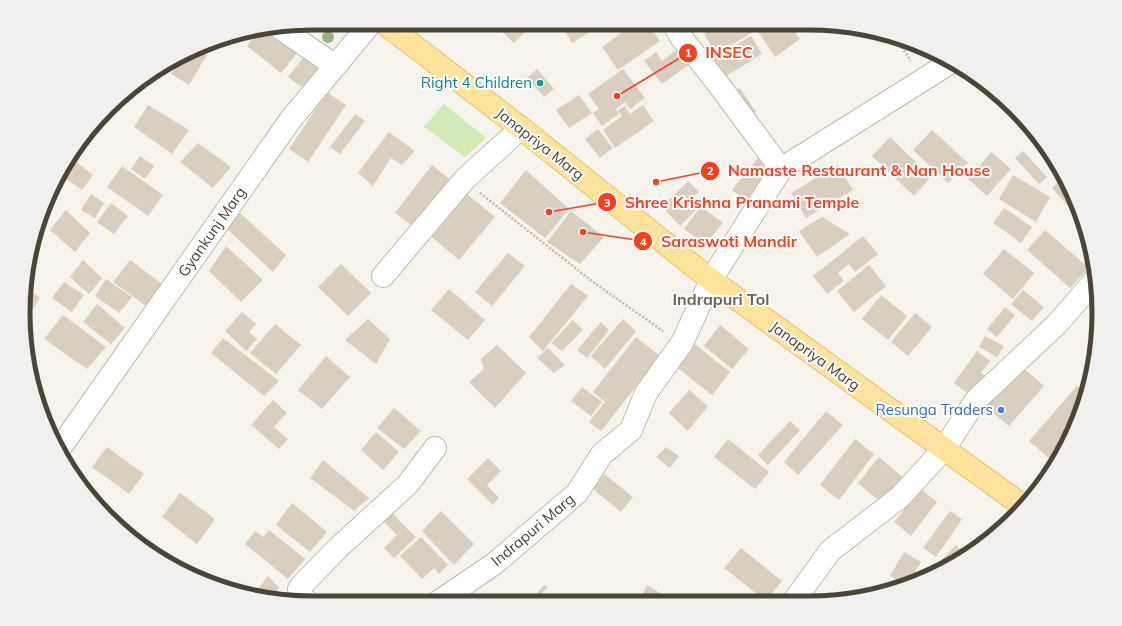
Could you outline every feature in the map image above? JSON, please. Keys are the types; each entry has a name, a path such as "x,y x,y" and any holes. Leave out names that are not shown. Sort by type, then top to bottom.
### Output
{"main road":[{"name":"Janapriya Marg","path":"393,30 521,128 711,280 1019,503"}],"street":[{"name":"Gyankunj Marg","path":"63,444 291,120 334,65 365,30"},
{"path":"677,30 781,169 946,65"},
{"path":"285,31 334,65"},
{"path":"383,276 465,179 521,128"},
{"name":"Indrapuri Marg","path":"447,596 494,564 577,493 602,454 631,430 646,393 682,343 711,280 781,169"},
{"path":"798,596 830,551 900,497 944,449 976,400 1057,324 1091,285"},
{"path":"301,595 299,589 302,585 338,548 408,484 435,448"}],"path":[{"path":"900,45 923,80"},
{"path":"465,179 489,202 593,282 682,343"}],"green space":[{"path":"444,104 486,138 465,157 424,127"}],"building":[{"path":"500,30 527,30 514,43"},
{"path":"564,30 593,30 572,43"},
{"path":"625,30 652,30 660,41 618,70 602,47"},
{"path":"711,30 751,30 753,32 717,54 704,34"},
{"path":"757,30 793,30 800,39 775,57"},
{"path":"270,33 297,53 281,73 247,46 255,36"},
{"path":"751,36 762,54 723,78 712,59"},
{"path":"679,48 690,64 662,84 644,61 656,52 662,61"},
{"path":"203,53 207,55 189,85 171,74 176,65 188,59"},
{"path":"303,58 320,71 306,90 288,77"},
{"name":"Right 4 Children","path":"537,69 554,89 544,97 527,78"},
{"path":"623,69 645,98 630,109 625,102 616,109 619,114 602,126 593,113 599,109 588,94"},
{"path":"740,88 756,112 749,115 732,92"},
{"path":"327,92 346,105 308,162 289,149"},
{"path":"579,95 592,113 569,128 556,110"},
{"path":"148,105 189,130 172,154 134,127"},
{"path":"643,105 654,121 615,148 603,130 622,116 618,110 625,106 630,114"},
{"path":"355,114 365,121 340,154 330,147"},
{"path":"598,129 613,148 600,158 585,139"},
{"path":"932,130 968,163 948,183 913,150"},
{"path":"389,132 415,151 402,165 391,158 373,186 358,173"},
{"path":"890,137 931,177 914,196 872,156"},
{"path":"198,143 231,167 213,188 180,162"},
{"path":"1023,151 1047,177 1039,184 1015,158"},
{"path":"991,152 1011,169 987,196 968,179"},
{"path":"140,156 154,166 145,179 131,169"},
{"path":"758,158 775,171 749,203 732,190"},
{"path":"75,161 93,175 82,190 65,178"},
{"path":"432,165 453,182 417,229 395,213"},
{"path":"838,165 853,190 806,218 791,193"},
{"path":"122,166 163,195 148,216 107,187"},
{"path":"526,170 569,209 545,238 500,203"},
{"path":"1013,175 1050,197 1036,222 999,199"},
{"path":"688,181 699,192 691,199 699,207 680,226 662,207"},
{"path":"1059,181 1071,209 1052,188"},
{"path":"91,194 104,203 95,218 81,210"},
{"path":"467,194 495,217 459,260 432,237"},
{"path":"111,203 128,216 114,234 97,222"},
{"path":"701,206 723,223 705,245 684,229"},
{"path":"1004,208 1032,227 1021,243 993,223"},
{"path":"66,210 90,233 75,252 50,230"},
{"path":"571,211 604,237 580,264 547,242"},
{"path":"240,213 286,255 273,272 226,228"},
{"path":"822,217 850,234 817,257 799,231"},
{"path":"1045,230 1089,268 1070,288 1027,250"},
{"path":"863,236 878,254 855,272 849,264 838,273 844,281 827,294 813,276"},
{"path":"226,246 263,280 241,302 209,271"},
{"path":"1004,249 1034,273 1013,299 983,274"},
{"path":"508,253 525,266 492,306 475,292"},
{"path":"83,260 102,278 89,294 70,277"},
{"path":"130,260 165,286 149,308 113,282"},
{"path":"341,264 371,293 348,316 318,287"},
{"path":"869,265 886,286 854,312 837,291"},
{"path":"106,279 132,297 119,313 95,296"},
{"path":"64,282 84,295 72,312 52,298"},
{"path":"571,284 588,296 543,351 529,337"},
{"path":"449,289 485,320 468,340 431,310"},
{"path":"1023,290 1044,307 1032,321 1011,304"},
{"path":"31,291 40,298 30,313"},
{"path":"881,295 907,316 888,340 862,319"},
{"path":"97,304 125,328 111,344 83,322"},
{"path":"1005,307 1015,315 997,337 987,329"},
{"path":"242,312 256,324 249,332 257,339 246,351 225,331"},
{"path":"915,313 932,327 908,356 891,342"},
{"path":"63,315 106,347 87,369 44,339"},
{"path":"368,319 390,339 376,364 345,340"},
{"path":"623,319 636,331 605,369 591,356"},
{"path":"573,320 583,330 562,351 551,343"},
{"path":"601,322 609,330 587,358 577,350"},
{"path":"275,324 301,345 276,374 250,353"},
{"path":"720,325 749,349 732,369 704,346"},
{"path":"985,336 1004,346 997,357 979,347"},
{"path":"636,337 660,356 601,431 589,422 605,402 593,392"},
{"path":"223,338 279,381 264,396 211,353"},
{"path":"692,342 730,372 712,395 674,365"},
{"path":"497,345 526,373 495,408 469,382 484,369 481,359"},
{"path":"548,348 565,365 554,373 537,358"},
{"path":"977,351 990,361 981,373 988,378 974,398 954,383"},
{"path":"326,356 350,377 322,409 298,390"},
{"path":"1021,366 1044,386 1009,426 986,407"},
{"path":"1077,386 1081,390 1077,404 1063,438 1050,459 1029,441"},
{"path":"582,387 602,402 591,416 571,401"},
{"path":"689,390 708,406 688,431 669,413"},
{"path":"273,400 287,413 274,427 288,439 279,449 251,425"},
{"path":"394,408 421,431 404,449 377,428"},
{"path":"826,411 843,425 798,475 784,462"},
{"path":"790,421 800,430 768,465 758,455"},
{"path":"376,432 399,452 383,470 361,450"},
{"path":"728,439 769,472 755,489 714,457"},
{"path":"855,439 874,454 839,500 820,485"},
{"path":"107,447 144,474 129,494 92,467"},
{"path":"666,447 679,456 670,468 656,457"},
{"path":"879,457 904,478 883,504 858,483"},
{"path":"488,458 501,471 487,485 499,498 493,505 467,479"},
{"path":"323,460 369,498 354,511 310,478"},
{"path":"604,474 633,497 621,512 593,489"},
{"path":"921,489 937,502 911,536 894,522"},
{"path":"180,493 215,519 197,544 162,517"},
{"path":"292,503 327,532 310,552 276,525"},
{"path":"389,510 416,537 394,558 384,548 397,535 380,518"},
{"path":"441,511 474,544 454,565 422,531"},
{"path":"950,511 962,519 936,557 923,548"},
{"path":"269,530 305,559 288,579 245,544 255,531 263,537"},
{"path":"421,537 448,565 439,574 434,568 422,579 400,556"},
{"path":"956,545 962,551 950,558 936,566"},
{"path":"741,548 782,581 770,596 760,596 724,568"},
{"path":"904,552 921,562 912,576 899,581 890,576"},
{"path":"268,576 279,588 275,594 257,591"},
{"path":"544,585 548,586 542,593 550,596 535,596"},
{"path":"647,585 665,596 642,596"}],"place":[{"name":"Right 4 Children","path":"540,83"},
{"name":"INSEC","path":"617,96"},
{"name":"Namaste Restaurant & Nan House","path":"656,182"},
{"name":"Shree Krishna Pranami Temple","path":"549,212"},
{"name":"Saraswoti Mandir","path":"583,232"},
{"name":"Resunga Traders","path":"1001,410"}],"district":[{"name":"Indrapuri Tol","path":"721,299"}]}
